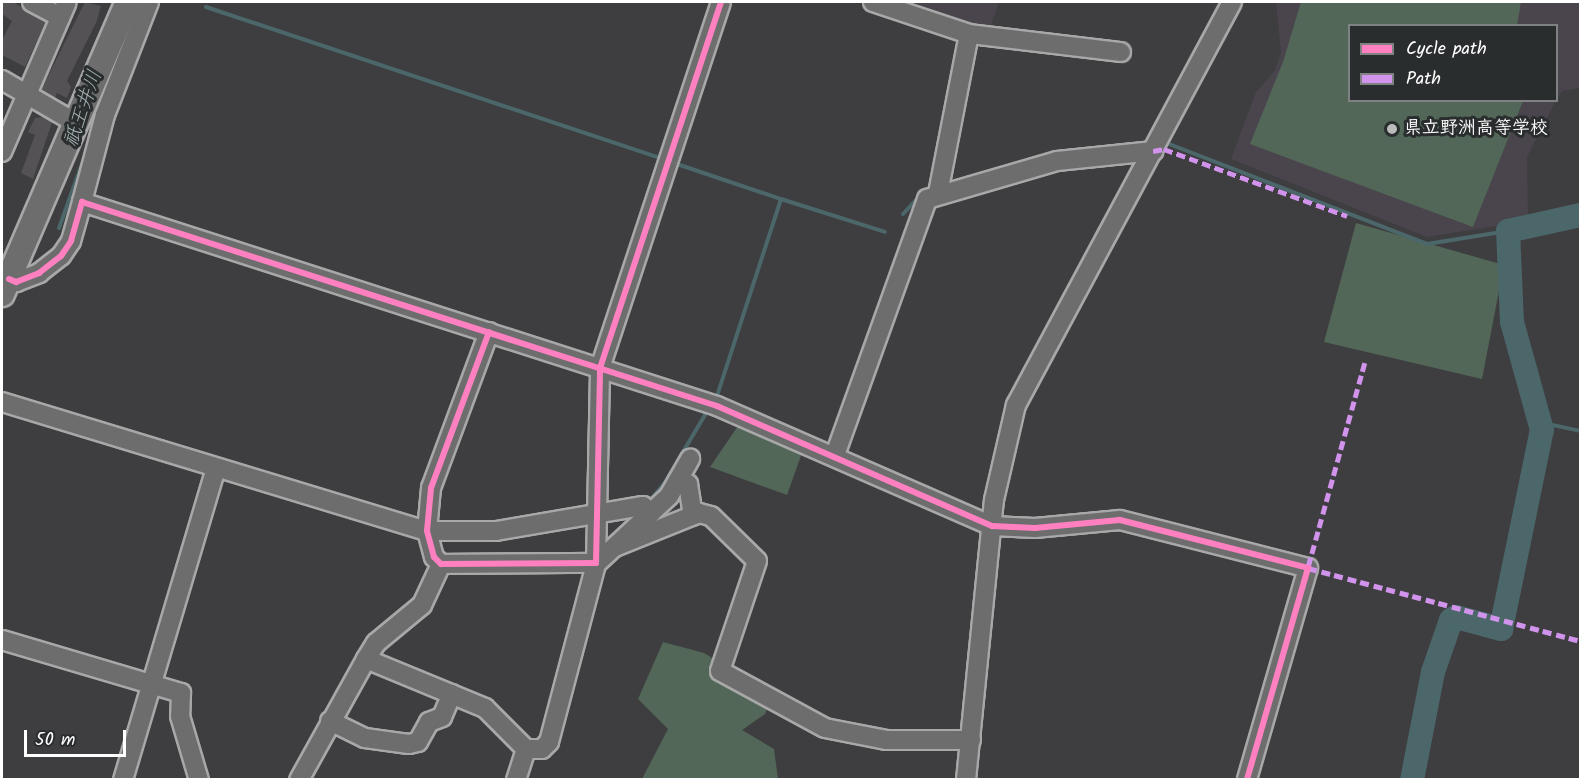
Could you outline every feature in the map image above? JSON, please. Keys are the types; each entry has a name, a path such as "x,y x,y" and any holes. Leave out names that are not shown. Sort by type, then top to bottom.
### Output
{"main road":[{"path":"5,286 128,2"}],"street":[{"path":"2,152 63,9 32,2"},
{"path":"5,286 39,273 61,256 71,241 105,115 149,2"},
{"path":"489,332 431,488 427,531 434,557 441,564 596,563 600,368 721,2"},
{"path":"873,2 969,34 1121,52"},
{"path":"966,780 992,526 1006,440 1028,377 1153,151 1232,2"},
{"path":"938,194 969,34"},
{"path":"2,81 76,123"},
{"path":"835,455 927,199 938,194 1085,155 1153,151"},
{"path":"82,202 717,406 835,455 992,526 1035,528 1120,520 1308,568 1247,780"},
{"path":"2,402 216,469 427,531 496,531 643,506 651,513"},
{"path":"366,659 485,708 526,749 542,748 549,742 565,693 590,578 596,564 651,513 678,480 690,459"},
{"path":"123,780 216,469"},
{"path":"678,480 688,484 693,516"},
{"path":"615,547 693,516 711,516 722,522 757,561 720,671 825,728 886,740 971,740"},
{"path":"298,780 376,643 423,605 441,564"},
{"path":"2,640 181,693 180,716 199,780"},
{"path":"330,722 365,738 409,744 418,742 429,722 442,717 452,694"},
{"path":"516,780 526,749"}],"shaded area":[{"path":"897,2 999,2 988,33"},
{"name":"県立野洲高等学校","path":"1276,2 1580,2 1580,88 1562,91 1558,97 1558,24 1348,24 1348,102 1555,102 1527,157 1528,221 1427,237 1231,159 1256,92 1274,72 1281,53"}],"green space":[{"name":"県立野洲高等学校","path":"1301,2 1521,2 1517,24 1348,24 1348,102 1523,102 1473,227 1250,144 1283,62"},
{"path":"1356,223 1504,265 1482,379 1324,342"},
{"path":"740,423 804,447 787,495 710,467"},
{"path":"663,642 704,653 773,695 765,714 742,730 774,749 778,779 642,779 668,729 638,699"}],"building":[{"path":"2,2 13,2 46,22 25,67 2,55 2,40 12,21 2,14"},
{"path":"85,2 101,6 96,23 67,81 71,87 67,98 57,93 55,98 41,90"},
{"path":"43,117 52,122 33,179 21,173 35,135 28,132 35,118"}],"waterway":[{"path":"206,7 664,159"},
{"name":"祇王井川","path":"115,66 122,47"},
{"path":"1164,142 1427,244 1508,231"},
{"path":"1086,150 1132,144"},
{"name":"祇王井川","path":"59,228 84,158"},
{"path":"674,163 781,199"},
{"path":"903,214 919,197"},
{"path":"716,399 781,199 885,232"},
{"path":"1412,780 1433,672 1451,620 1456,617 1501,629 1542,430 1512,322 1508,231 1580,215"},
{"path":"647,504 664,484 708,410"},
{"path":"2,411 18,416"},
{"path":"31,420 210,475"},
{"path":"1543,423 1580,431"},
{"path":"220,478 417,536"}],"marked path":[{"path":"1153,151 1164,149 1347,216"},
{"path":"1365,363 1308,568 1580,641"}],"cycle path":[{"path":"489,332 431,488 427,531 434,557 441,564 596,563 600,368 721,2"},
{"path":"9,279 16,282 39,273 61,256 71,241 82,202 717,406 992,526 1035,528 1120,520 1308,568 1247,780"}],"place":[{"name":"県立野洲高等学校","path":"1392,129"}]}
